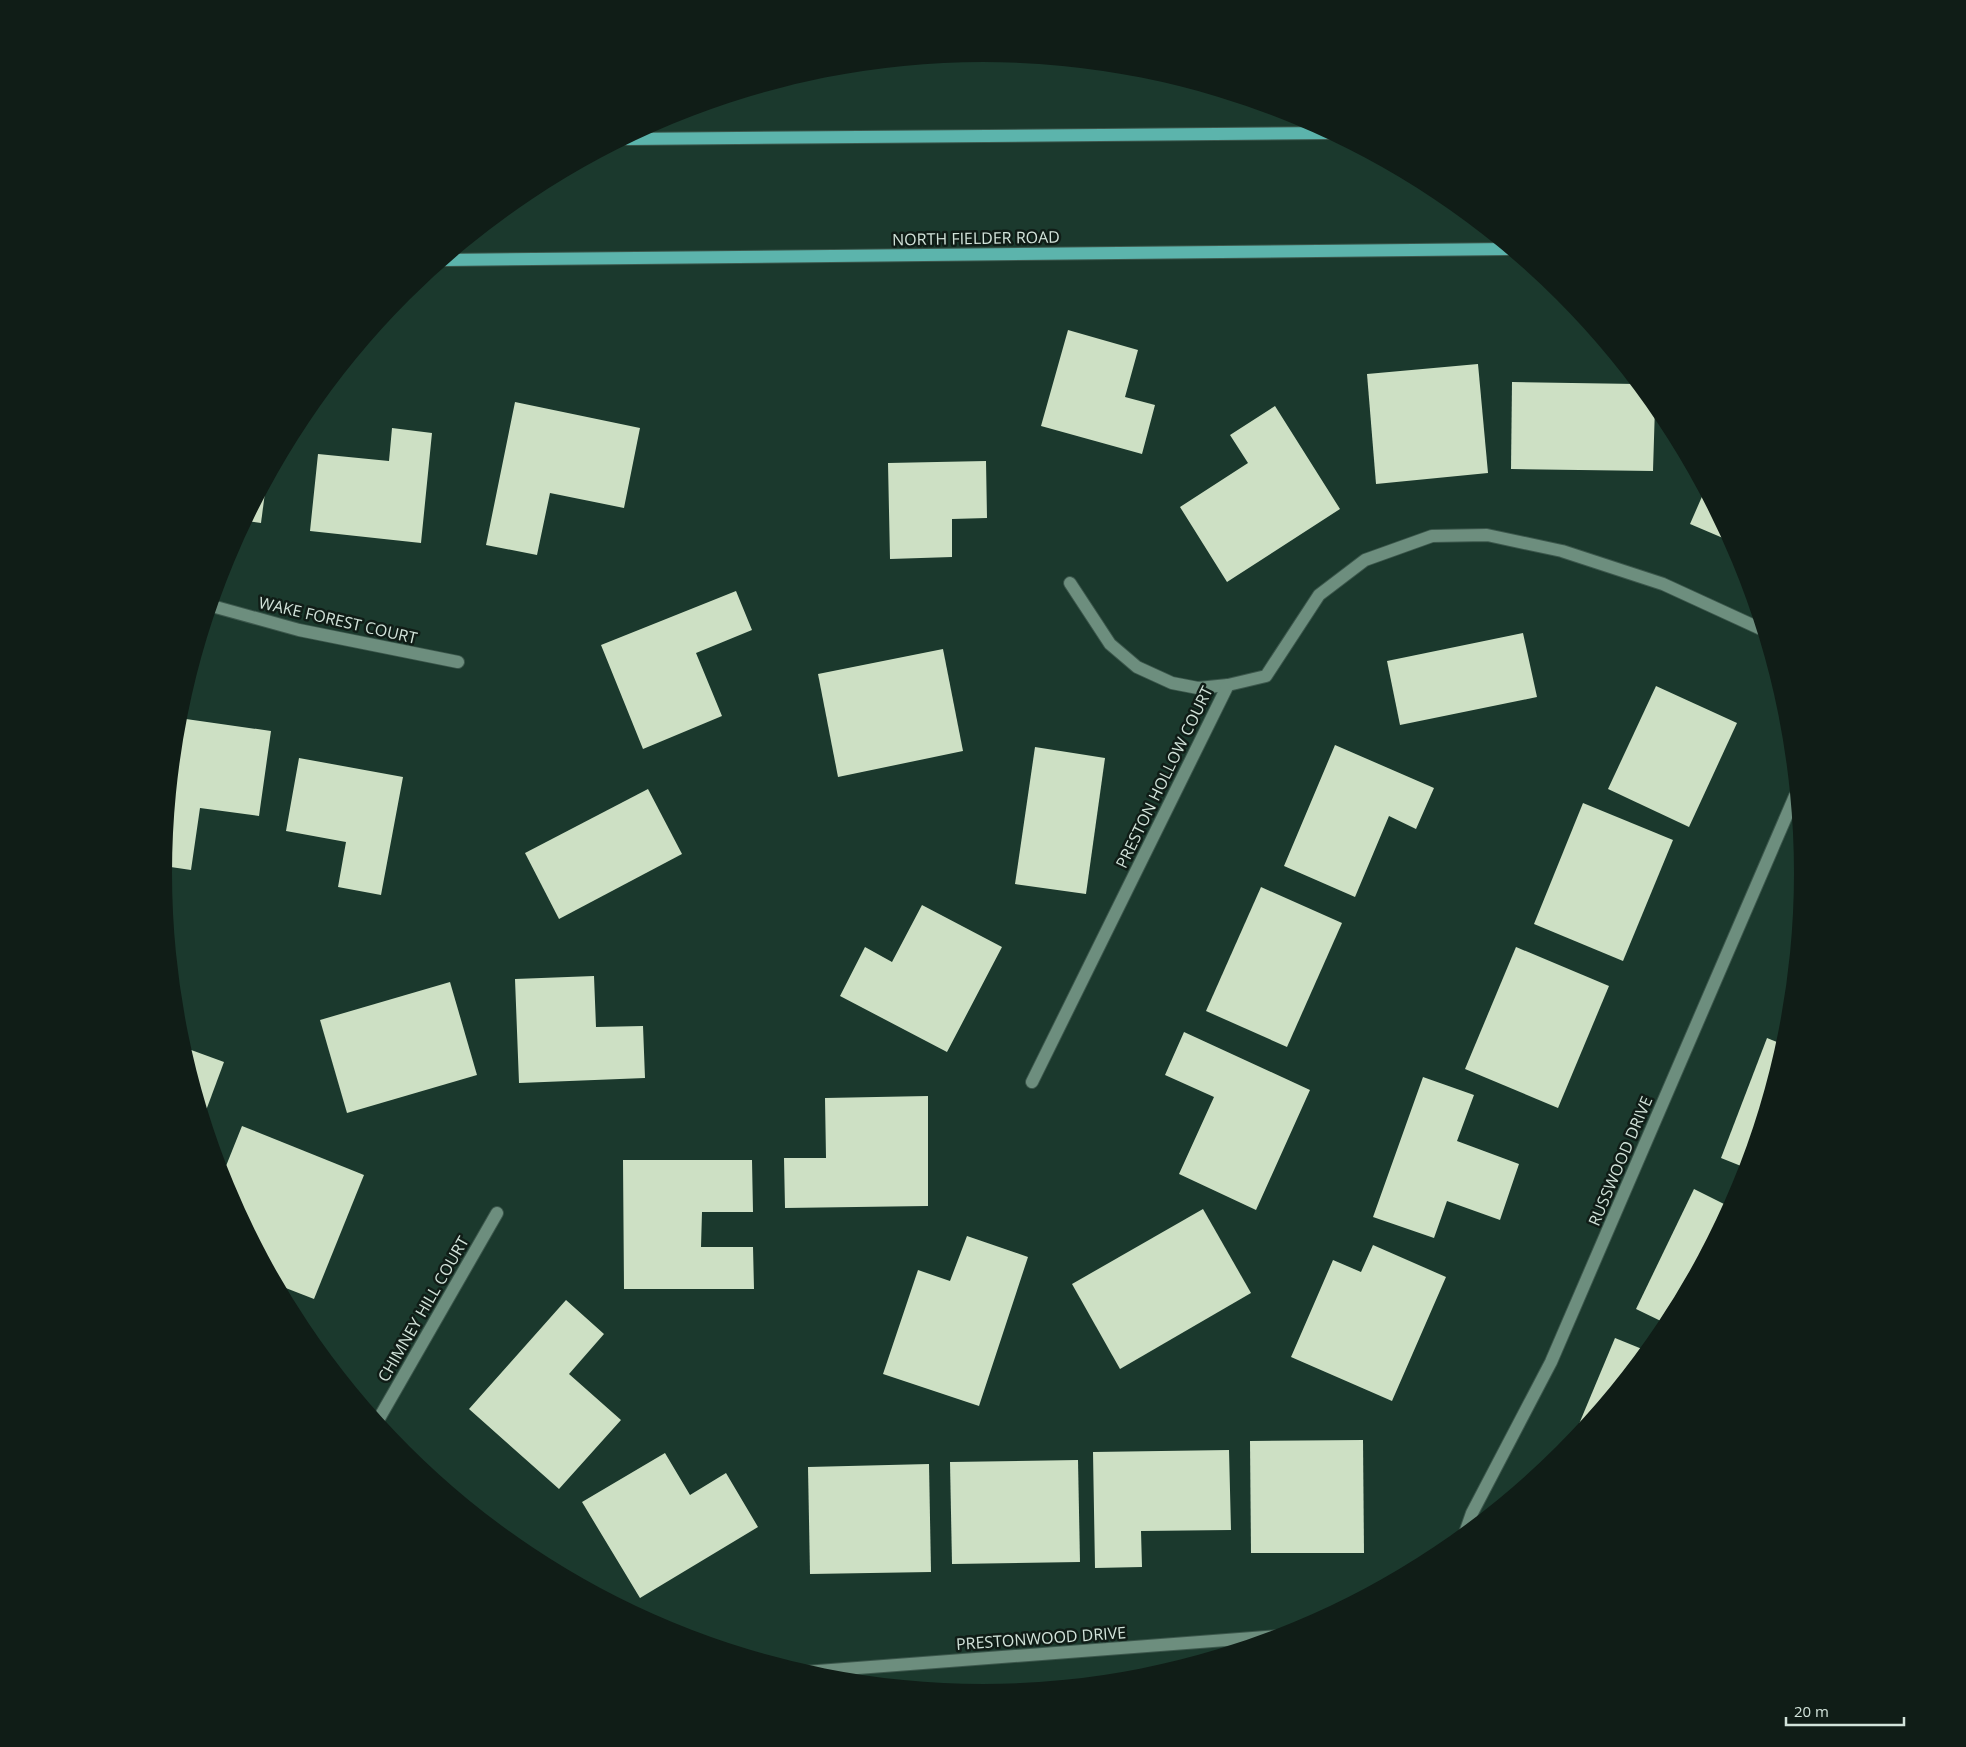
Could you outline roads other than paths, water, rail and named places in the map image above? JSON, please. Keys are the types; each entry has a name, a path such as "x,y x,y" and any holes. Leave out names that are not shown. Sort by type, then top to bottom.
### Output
{"main road":[{"path":"640,139 1313,133"},
{"name":"NORTH FIELDER ROAD","path":"453,260 1500,249"}],"street":[{"name":"PRESTON HOLLOW COURT","path":"1032,1082 1228,685 1266,676 1319,595 1365,560 1432,536 1487,535 1562,551 1664,584 1755,626"},
{"path":"1070,583 1110,644 1138,667 1172,683 1198,688 1228,685"},
{"name":"WAKE FOREST COURT","path":"217,607 298,630 458,662"},
{"name":"RUSSWOOD DRIVE","path":"1468,1523 1551,1362 1791,806"},
{"name":"CHIMNEY HILL COURT","path":"380,1416 497,1213"},
{"name":"PRESTONWOOD DRIVE","path":"831,1670 1252,1638"}]}
